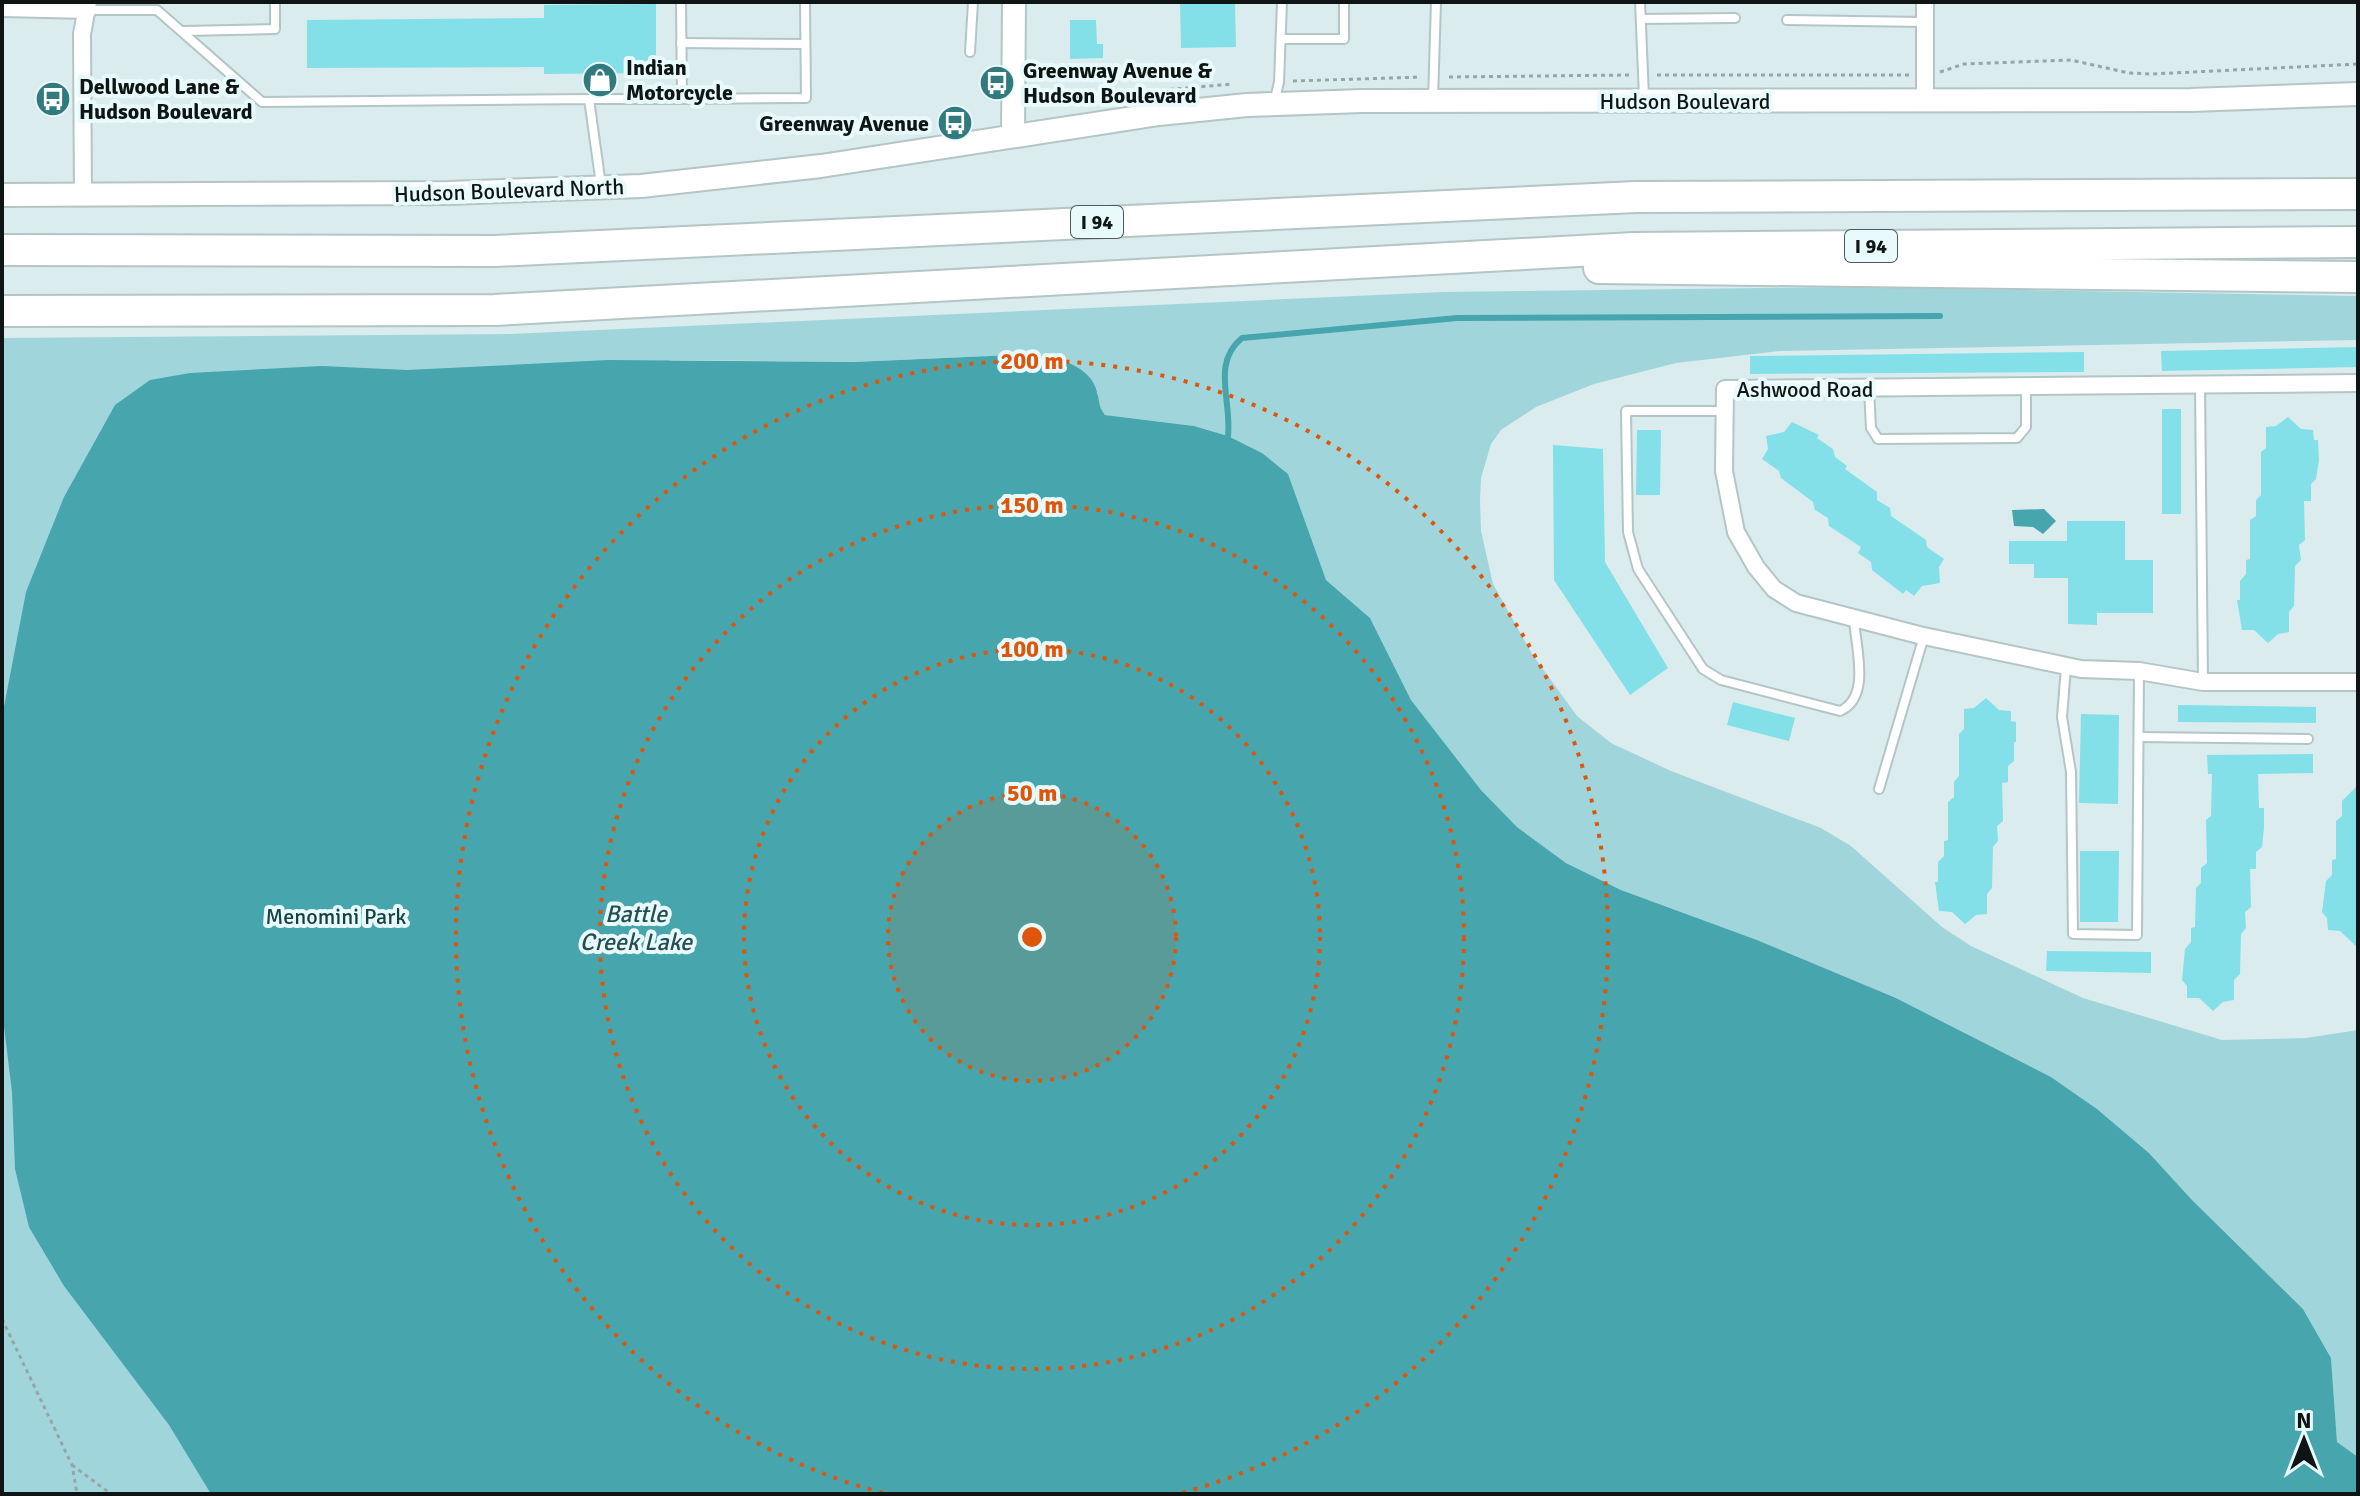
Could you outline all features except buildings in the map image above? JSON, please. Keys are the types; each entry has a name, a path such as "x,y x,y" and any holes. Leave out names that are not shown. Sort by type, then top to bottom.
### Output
{"highway":[{"path":"2192,196 2358,174"},
{"name":"I 94","path":"2,250 495,251 1636,197 2358,194"},
{"name":"I 94","path":"2,311 494,310 1634,248 2358,242"},
{"path":"1385,262 1762,272 2358,277"}],"street":[{"path":"1013,134 1014,2"},
{"path":"1925,2 1925,100"},
{"path":"2,8 88,6 82,34 83,195"},
{"name":"Hudson Boulevard","path":"1013,134 1159,114 1273,104 2191,100 2358,94"},
{"name":"Hudson Boulevard North","path":"2,195 601,188 821,166 1013,134"},
{"name":"Ashwood Road","path":"2358,383 1725,389 1724,411 1728,504 1736,532 1756,567 1774,589 1796,603 1854,620 2066,666 2139,671 2203,682 2358,682"}],"lane":[{"path":"184,31 275,29 275,2"},
{"path":"681,2 682,99"},
{"path":"88,6 157,10 262,102 806,98 805,2"},
{"path":"970,52 973,2"},
{"path":"1273,104 1279,82 1282,2"},
{"path":"1282,39 1344,39 1344,2"},
{"path":"1433,101 1436,2"},
{"path":"1640,2 1644,101"},
{"path":"1641,19 1735,18"},
{"path":"1787,20 1925,22"},
{"path":"681,43 805,44"},
{"path":"589,99 601,188"},
{"path":"2200,385 2203,682"},
{"path":"1869,389 1871,428 1878,439 2017,438 2026,427 2026,388"},
{"path":"1724,411 1626,411 1628,532 1638,569 1703,669 1721,680 1840,711 1851,706 1859,694 1854,620"},
{"path":"1879,789 1924,636"},
{"path":"2066,666 2062,717 2071,772 2073,934 2137,935 2139,671"},
{"path":"2139,737 2308,739"}],"path":[{"path":"1279,82 1436,77 1925,75 1964,64 2056,61 2152,74 2358,64"},
{"path":"1014,103 1236,84"},
{"path":"2,1319 72,1465 77,1494"},
{"path":"72,1465 111,1494"}],"green space":[{"name":"Menomini Park","path":"1847,287 2358,296 2358,340 1781,351 1676,363 1594,384 1536,407 1501,430 1491,444 1481,478 1480,500 1481,531 1493,584 1532,654 1577,716 1611,743 1671,771 1821,828 1851,846 1942,927 1971,946 2083,998 2222,1040 2306,1038 2358,1030 2358,1457 2337,1442 2331,1358 2303,1309 2192,1200 2149,1153 2097,1109 2051,1077 1896,998 1757,940 1621,890 1566,863 1517,827 1481,790 1411,700 1370,618 1326,580 1298,509 1262,453 1228,436 1194,426 1105,415 1098,406 1098,393 1077,372 1063,362 1035,354 854,362 670,360 671,1494 2,1494 2,338 510,334 1443,292"}],"water":[{"name":"Battle Creek Lake","path":"1035,354 1063,360 1081,369 1094,383 1105,415 1194,426 1228,436 1262,453 1288,474 1326,580 1370,618 1411,700 1481,790 1517,827 1566,863 1621,890 1757,940 1896,998 2051,1077 2097,1109 2149,1153 2192,1200 2303,1309 2331,1358 2337,1442 2358,1457 2358,1494 211,1494 169,1425 64,1286 29,1227 15,1169 12,1092 2,1010 3,712 26,592 64,497 115,405 150,380 190,373 322,366 407,370 608,360 854,362"},
{"path":"2044,509 2056,521 2043,534 2033,527 2014,526 2012,510"}],"waterway":[{"path":"1228,436 1225,371 1227,359 1242,338 1457,318 1940,316"}],"place":[{"name":"Indian Motorcycle","path":"600,80"},
{"name":"Greenway Avenue & Hudson Boulevard","path":"997,83"},
{"name":"Dellwood Lane & Hudson Boulevard","path":"53,99"},
{"name":"Greenway Avenue","path":"955,123"}]}
